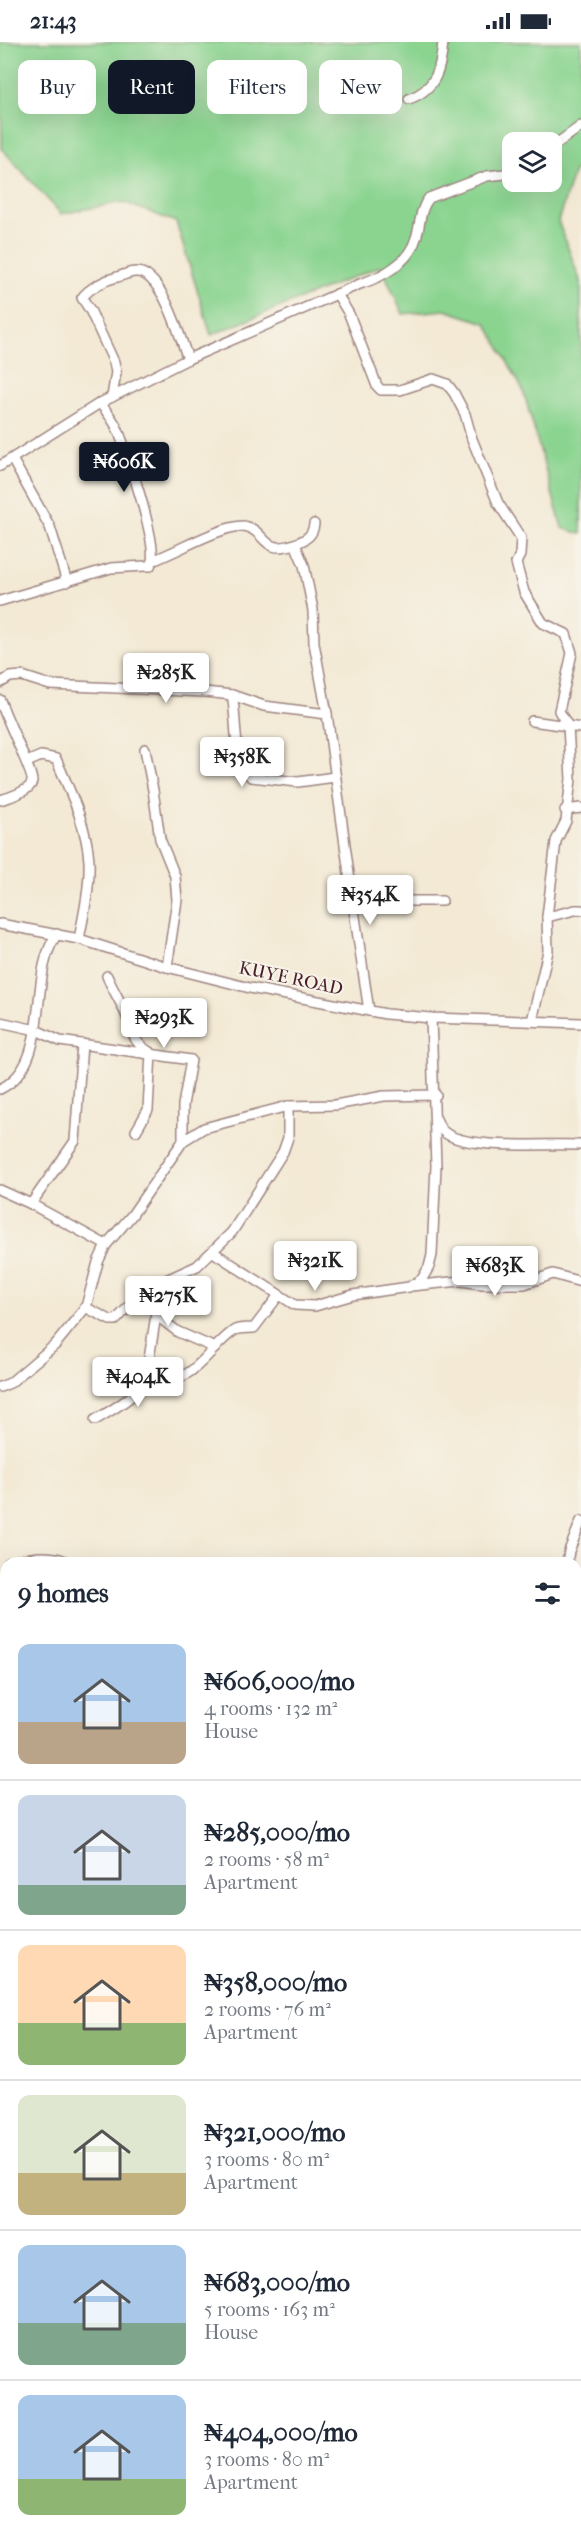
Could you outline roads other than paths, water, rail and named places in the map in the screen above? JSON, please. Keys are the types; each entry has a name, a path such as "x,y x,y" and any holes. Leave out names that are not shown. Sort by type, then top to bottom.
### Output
{"street":[{"path":"409,99 424,93 435,80 443,42"},
{"path":"562,140 581,126"},
{"path":"0,466 100,403 188,359 337,294 380,278 397,265 413,248 420,214 429,198 487,176 502,174"},
{"path":"112,397 115,384 114,362 82,298 108,278 135,272 142,273 158,284 188,359"},
{"path":"337,294 349,314 377,386 381,390 400,390 433,379 447,384 454,393 465,414 472,439 498,503 521,538 520,555 516,563 524,592 543,623 567,634 572,653 559,711 568,726 571,778 566,821 556,841 547,917 548,951 532,1021"},
{"path":"0,601 111,568 150,566 152,561 145,517 134,478 117,428 100,403"},
{"path":"12,459 50,527 67,582"},
{"path":"152,561 229,528 243,526 252,530 266,543 278,548 295,544 309,537 314,524"},
{"path":"295,544 304,565 313,610 314,643 327,714 369,1011"},
{"path":"0,683 10,677 22,676 50,684 97,685 140,691 232,695 264,706 327,714"},
{"path":"232,695 237,749 242,767 251,777 298,782 335,777"},
{"path":"0,701 32,776 30,786 0,800"},
{"path":"532,721 581,728"},
{"path":"144,749 160,839 175,876 177,900 167,968"},
{"path":"27,762 41,756 56,759 81,824 89,858 89,871 79,939"},
{"path":"566,810 581,808"},
{"path":"354,910 361,903 368,901 442,901"},
{"path":"547,917 575,909 581,910"},
{"name":"KUYE ROAD","path":"0,924 79,939 167,968 250,988 369,1011 431,1018 581,1023"},
{"path":"0,1089 13,1083 22,1072 36,1030 46,959 51,942 57,934"},
{"path":"107,976 126,1013 133,1038 151,1053"},
{"path":"409,1287 422,1279 429,1267 432,1255 436,1095 431,1018"},
{"path":"0,1022 36,1030 60,1041 191,1060 183,1105 183,1141"},
{"path":"32,1204 75,1141 82,1044"},
{"path":"136,1131 148,1110 151,1053"},
{"path":"0,1387 10,1383 55,1345 85,1307 98,1262 106,1245 132,1215 183,1141 204,1128 288,1106 335,1105 384,1096 436,1095"},
{"path":"85,1307 110,1320 116,1320 133,1302 164,1281 197,1266 213,1252 232,1232 282,1152 288,1138 288,1106"},
{"path":"434,1117 443,1131 452,1137 476,1143 500,1147 518,1144 581,1145"},
{"path":"0,1190 32,1204 106,1245"},
{"path":"213,1252 295,1305 306,1307 353,1294 461,1281 482,1284 524,1284 553,1274 581,1282"},
{"path":"147,1294 156,1315 178,1332 215,1348"},
{"path":"156,1315 148,1365 154,1377 174,1380 186,1376 237,1329 254,1328 279,1295"},
{"path":"95,1420 139,1391 150,1371"},
{"path":"568,1557 581,1521"}]}
